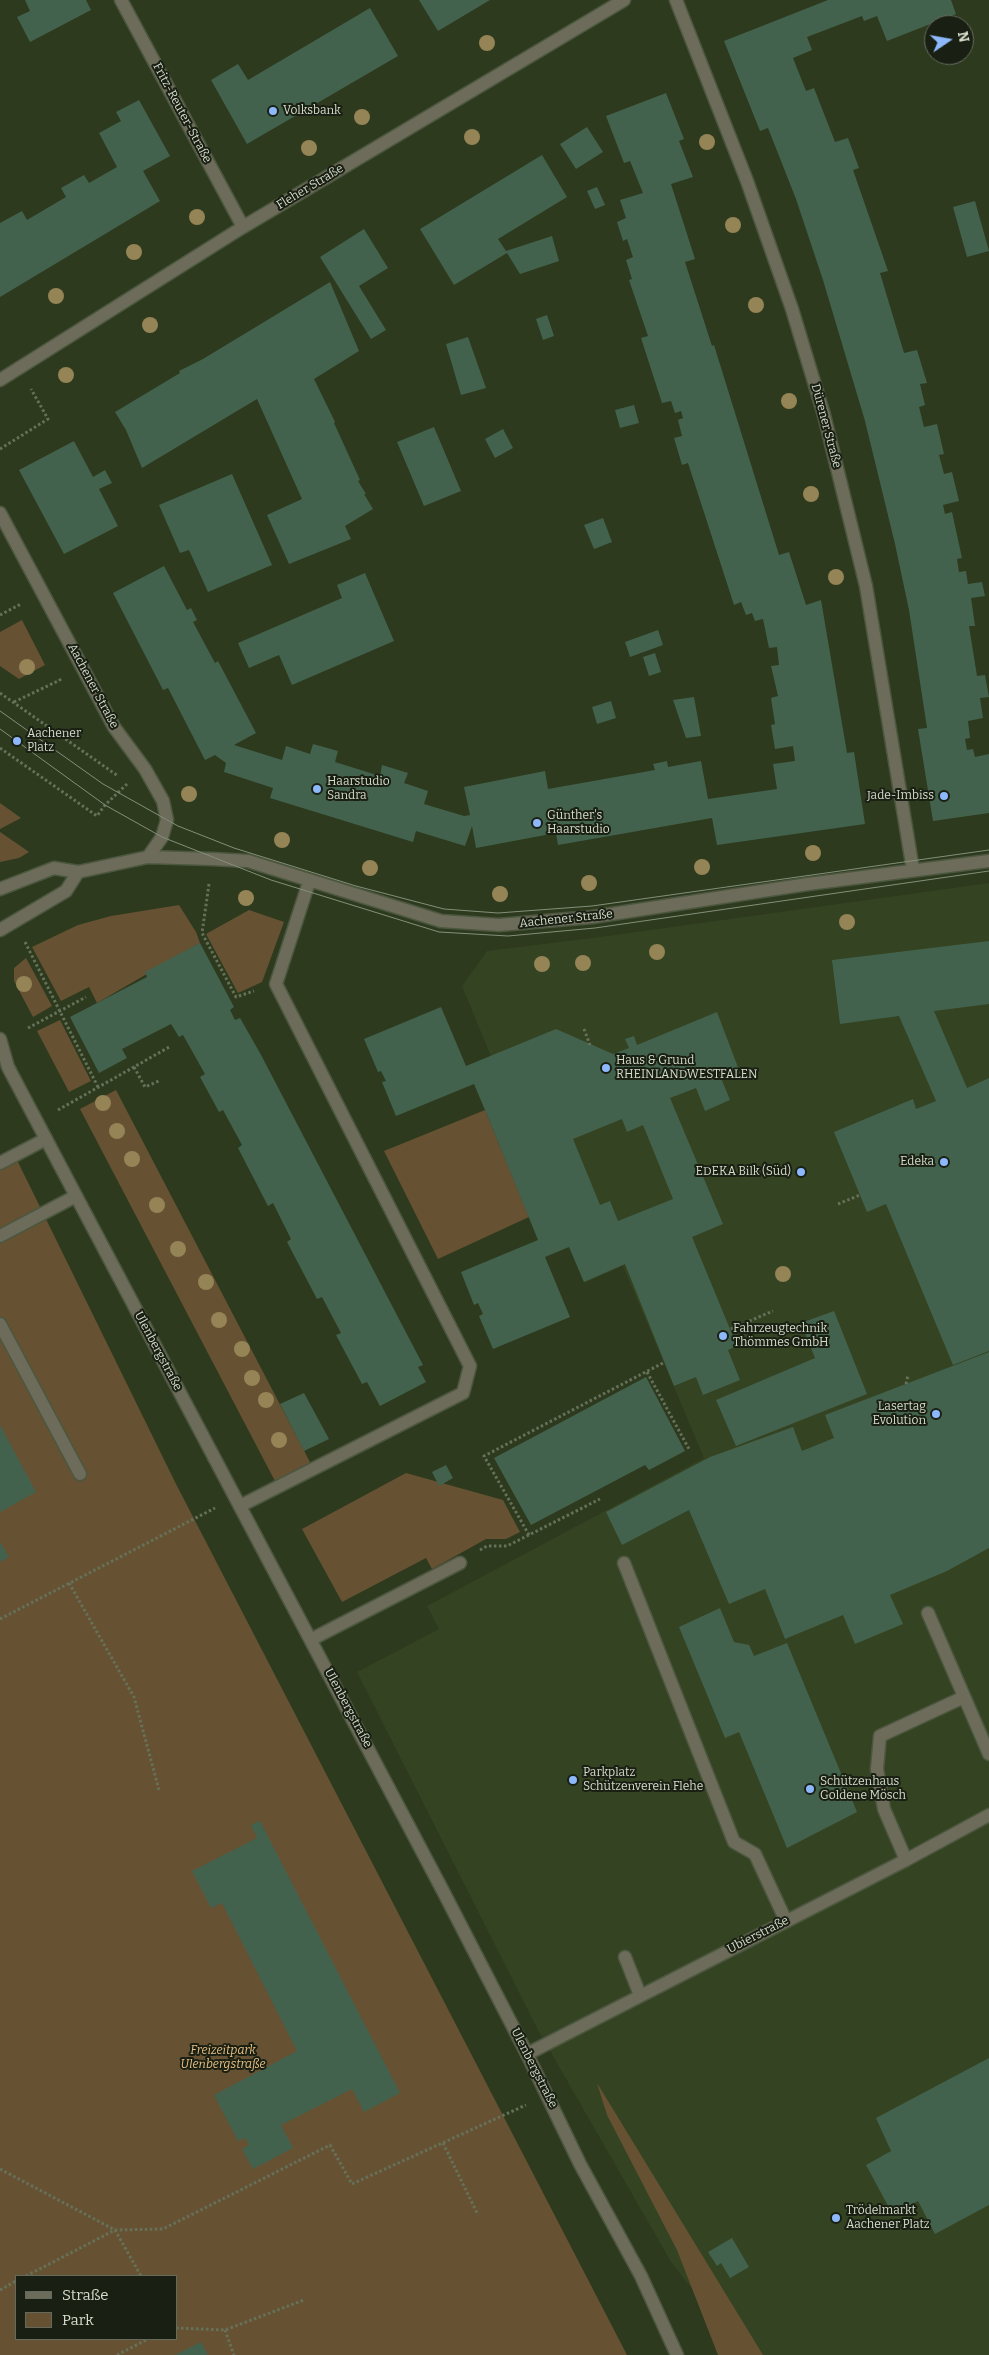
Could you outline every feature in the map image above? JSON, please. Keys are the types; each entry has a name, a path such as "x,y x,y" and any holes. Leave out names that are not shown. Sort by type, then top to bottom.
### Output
{"street":[{"name":"Fritz-Reuter-Straße","path":"121,0 243,227"},
{"name":"Fleher Straße","path":"0,380 243,227 624,0"},
{"name":"Dürener Straße","path":"676,0 747,181 792,310 824,415 866,586 913,870"},
{"name":"Aachener Straße","path":"0,513 114,727 145,769 163,801 167,820 162,837 148,857"},
{"name":"Aachener Straße","path":"0,889 54,868 78,872 148,857 212,858 248,861 309,882 441,921 499,925 602,916 913,870 989,861"},
{"path":"0,930 66,891 78,872"},
{"path":"238,1501 463,1393 470,1366 276,984 309,882"},
{"name":"Ulenbergstraße","path":"0,1039 4,1063 312,1639 527,2054 580,2164 641,2276 677,2355"},
{"path":"0,1163 46,1140"},
{"path":"0,1236 76,1196"},
{"path":"0,1324 80,1474"},
{"path":"312,1639 460,1563"},
{"path":"624,1563 734,1842 755,1854 786,1921"},
{"path":"928,1613 989,1754"},
{"path":"906,1860 884,1809 877,1769 880,1736 964,1697"},
{"name":"Ubierstraße","path":"527,2054 906,1860 989,1815"},
{"path":"625,1957 640,1996"}],"path":[{"path":"0,450 48,419 19,369"},
{"path":"16,596 25,612"},
{"path":"13,702 60,680 56,672"},
{"path":"0,693 129,782 96,816 0,748"},
{"path":"212,858 202,933 236,997 276,984"},
{"path":"23,939 98,1087"},
{"path":"28,1028 86,997"},
{"path":"584,1029 590,1044"},
{"path":"37,1123 171,1046"},
{"path":"134,1066 145,1088 159,1081"},
{"path":"838,1204 860,1195"},
{"path":"731,1329 773,1311"},
{"path":"529,1535 484,1456 663,1363"},
{"path":"647,1372 689,1449"},
{"path":"906,1384 908,1374"},
{"path":"460,1563 464,1558 486,1546 507,1546 600,1499"},
{"path":"0,1619 69,1583 238,1501"},
{"path":"69,1583 134,1697 159,1790"},
{"path":"28,2275 115,2230 163,2229 330,2145 352,2184 548,2096"},
{"path":"443,2144 478,2215"},
{"path":"0,2170 115,2230 140,2275"},
{"path":"0,2290 15,2282"},
{"path":"178,2328 225,2330 304,2300"},
{"path":"225,2330 234,2355"},
{"path":"117,2355 146,2340"}],"shaded area":[{"path":"989,883 989,2355 744,2355 671,2262 538,2030 357,1672 439,1629 427,1606 704,1458 623,1266 584,1283 462,986 487,951"}],"green space":[{"path":"22,620 45,665 19,679 0,666 0,632"},
{"path":"0,803 21,818 0,829"},
{"path":"0,832 29,852 19,858 0,862"},
{"path":"179,905 196,932 200,943 97,1003 89,987 61,1001 32,947 78,925 111,916"},
{"path":"249,910 284,922 262,982 238,993 206,934"},
{"path":"26,958 52,1006 33,1017 14,981 14,968"},
{"path":"60,1020 91,1081 69,1092 37,1031"},
{"path":"116,1090 311,1464 276,1483 80,1109"},
{"path":"485,1110 529,1217 438,1259 384,1151"},
{"name":"Freizeitpark Ulenbergstraße","path":"16,1158 176,1484 627,2355 0,2355 0,1167"},
{"path":"406,1473 503,1500 520,1532 506,1539 486,1539 432,1569 426,1558 342,1602 302,1529"},
{"path":"597,2083 763,2355 718,2355 677,2250 607,2115"}],"building":[{"path":"25,0 86,0 91,10 30,42 17,17 30,11"},
{"path":"419,0 490,0 438,31"},
{"path":"828,0 951,0 956,14 924,15 924,27 887,41 877,16 864,21 862,16 807,37 812,50 793,58 806,91 814,88 835,142 848,138 859,168 853,170 888,271 880,273 904,353 917,350 927,383 920,384 925,405 919,407 924,427 937,424 944,454 939,455 944,474 952,472 959,501 943,505 945,514 952,512 962,558 957,559 959,572 966,571 968,584 982,582 985,596 971,598 975,626 969,626 977,676 985,675 989,697 980,698 983,718 968,721 970,738 965,739 967,750 973,749 975,757 989,754 989,813 933,821 918,729 927,728 909,610 865,421 823,280 796,199 768,128 760,131 724,41"},
{"path":"370,8 398,56 247,144 211,80 238,64 248,80"},
{"path":"666,93 684,139 679,141 693,177 671,184 695,259 685,262 712,346 714,345 779,555 789,552 806,605 821,600 847,753 854,752 865,824 717,845 712,818 558,845 556,833 476,848 472,826 465,846 416,831 413,842 270,798 273,788 224,772 226,763 215,755 205,760 168,688 163,690 113,593 164,566 187,610 191,608 197,620 193,622 215,663 218,661 256,733 234,745 282,760 286,746 310,754 313,744 338,751 335,762 380,776 382,765 408,773 404,783 428,791 424,804 464,816 470,815 464,787 545,771 548,789 655,770 653,764 667,761 668,767 701,761 708,799 777,789 773,764 795,761 793,746 775,749 771,725 775,724 771,698 778,696 771,666 779,665 777,647 769,648 763,619 755,621 752,613 746,615 741,602 734,605 688,463 682,465 674,438 682,436 678,420 683,418 681,411 675,413 671,401 662,403 641,338 648,336 629,280 632,279 626,260 633,257 627,239 623,241 617,222 626,218 620,200 643,193 630,161 624,163 606,116"},
{"path":"139,100 170,156 143,171 160,201 0,297 0,223 22,211 27,220 66,197 61,188 84,175 89,183 117,167 99,133 121,121 116,112"},
{"path":"587,127 603,152 576,169 560,144"},
{"path":"542,155 567,197 498,239 506,251 552,236 559,261 520,274 507,253 454,285 420,229"},
{"path":"597,187 605,205 595,209 587,191"},
{"path":"975,201 989,251 967,257 953,207"},
{"path":"364,229 388,268 359,286 386,330 371,339 320,257"},
{"path":"330,282 359,351 314,379 335,422 360,480 358,481 373,509 345,526 351,539 289,564 267,515 302,499 257,399 142,468 126,430 115,412 180,373 179,371 203,359"},
{"path":"547,315 554,336 543,340 536,319"},
{"path":"468,337 486,388 461,395 446,344"},
{"path":"634,405 639,423 620,428 615,410"},
{"path":"434,427 461,491 424,506 397,442"},
{"path":"503,429 513,448 495,458 485,439"},
{"path":"74,441 93,477 105,470 112,483 99,489 118,526 64,554 19,470"},
{"path":"232,474 272,565 208,592 189,550 180,553 159,505"},
{"path":"603,518 612,542 594,549 584,525"},
{"path":"365,573 394,641 292,685 279,655 249,668 238,643 342,598 337,585"},
{"path":"658,630 663,645 630,657 625,642"},
{"path":"655,653 661,672 649,676 643,657"},
{"path":"694,697 701,736 686,738 673,700"},
{"path":"611,701 616,718 597,724 592,707"},
{"path":"989,941 989,1004 934,1011 967,1088 989,1078 989,1351 953,1365 886,1204 867,1212 834,1132 913,1099 916,1109 936,1101 899,1016 840,1024 832,960"},
{"path":"200,943 234,1007 230,1010 235,1020 240,1018 260,1053 423,1365 418,1367 426,1382 380,1406 367,1382 362,1384 336,1335 341,1333 322,1297 317,1299 287,1242 291,1239 273,1203 268,1206 238,1148 242,1145 223,1110 219,1112 200,1077 205,1074 183,1035 179,1037 171,1024 122,1049 127,1058 99,1073 70,1017 147,977 145,972"},
{"path":"441,1007 466,1066 556,1029 613,1054 629,1048 625,1039 634,1036 637,1045 717,1012 739,1070 721,1078 730,1100 705,1111 696,1088 670,1098 723,1224 692,1237 737,1346 728,1350 740,1380 703,1395 696,1377 674,1386 625,1264 584,1282 569,1247 545,1257 570,1317 493,1349 479,1316 483,1314 478,1303 474,1305 461,1272 538,1240 485,1110 474,1084 396,1116 382,1082 386,1081 381,1071 378,1072 364,1039","holes":["622,1119 627,1132 643,1125 673,1199 618,1221 610,1201 600,1205 573,1139"]},
{"path":"834,1311 867,1394 736,1446 716,1400 815,1358 801,1323"},
{"path":"989,1352 989,1548 947,1571 890,1595 903,1624 855,1644 843,1615 785,1639 765,1589 729,1604 689,1510 622,1545 606,1512 710,1457 793,1427 802,1451 834,1438 825,1415"},
{"path":"646,1377 685,1451 649,1470 645,1465 531,1525 494,1458"},
{"path":"304,1393 329,1439 304,1451 280,1404"},
{"path":"0,1425 36,1492 0,1512"},
{"path":"446,1465 453,1478 439,1486 432,1472"},
{"path":"0,1542 9,1557 0,1562"},
{"path":"720,1608 734,1642 749,1645 754,1656 787,1643 857,1812 787,1848 739,1732 725,1738 679,1627"},
{"path":"260,1821 400,2093 364,2112 352,2089 281,2125 293,2148 253,2169 242,2149 249,2145 245,2138 238,2141 214,2095 297,2051 222,1903 211,1908 192,1871 257,1838 251,1825"},
{"path":"989,2058 989,2205 935,2234 918,2201 893,2215 866,2165 891,2151 876,2118"},
{"path":"732,2238 749,2267 730,2278 721,2263 717,2266 708,2252"},
{"path":"201,2342 208,2355 175,2355"}],"tram line":[{"path":"0,711 103,784 178,826 234,848 356,886 444,909 498,913 592,906 989,850"},
{"path":"0,729 105,805 162,837 271,880 439,932 508,936 595,928 989,871"}],"place":[{"name":"Volksbank","path":"273,111"},
{"name":"Aachener Platz","path":"17,741"},
{"name":"Haarstudio Sandra","path":"317,789"},
{"name":"Jade-Imbiss","path":"944,796"},
{"name":"Günther's Haarstudio","path":"537,823"},
{"name":"Haus & Grund RHEINLANDWESTFALEN","path":"606,1068"},
{"name":"Edeka","path":"944,1162"},
{"name":"EDEKA Bilk (Süd)","path":"801,1172"},
{"name":"Fahrzeugtechnik Thömmes GmbH","path":"723,1336"},
{"name":"Lasertag Evolution","path":"936,1414"},
{"name":"Parkplatz Schützenverein Flehe","path":"573,1780"},
{"name":"Schützenhaus Goldene Mösch","path":"810,1789"},
{"name":"Trödelmarkt Aachener Platz","path":"836,2218"}]}
